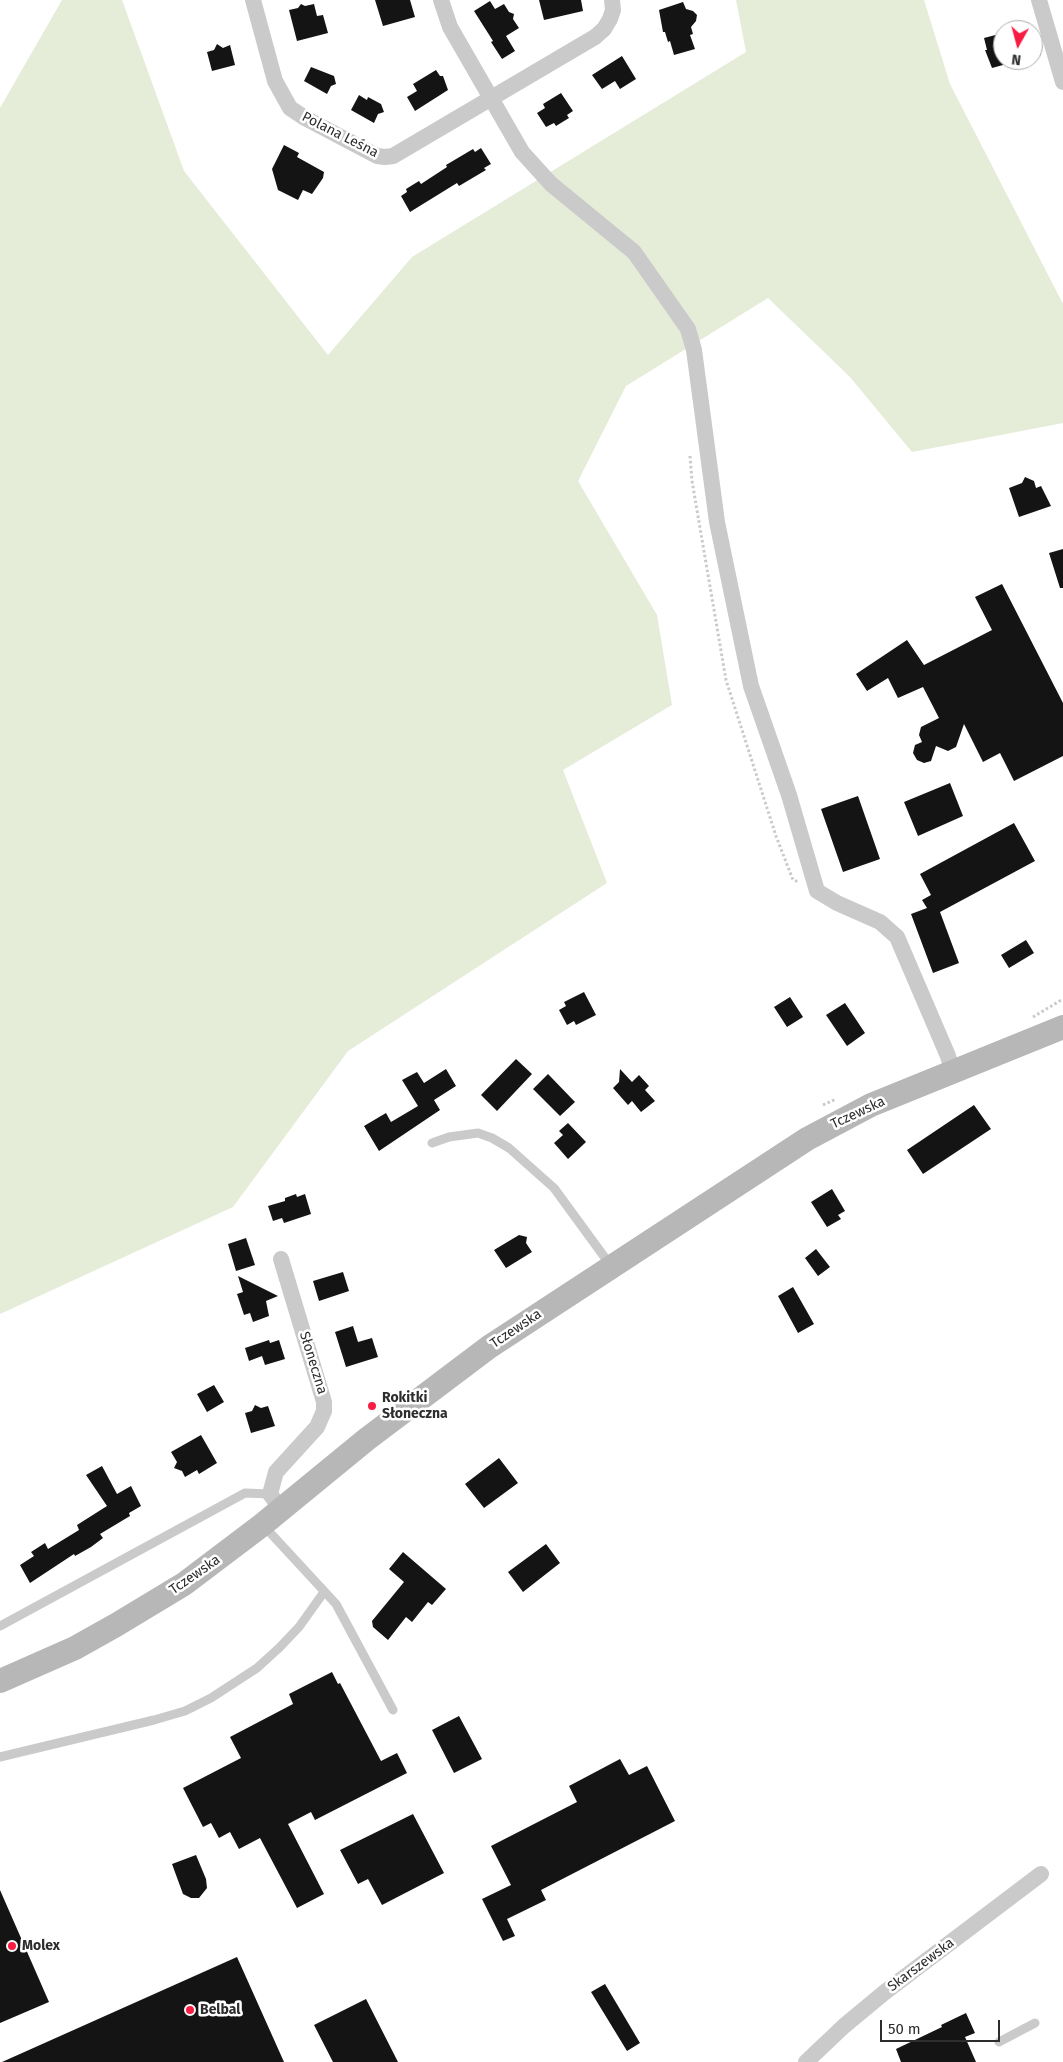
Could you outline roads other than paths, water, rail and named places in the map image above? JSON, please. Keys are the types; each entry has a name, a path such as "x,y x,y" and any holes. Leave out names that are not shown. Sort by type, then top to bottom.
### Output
{"street":[{"name":"Polana Leśna","path":"253,0 275,81 290,108 305,118 378,156 393,156 594,37 604,29 610,19 613,10 612,0"},
{"path":"441,0 450,27 522,152 552,184 634,252 688,329 694,350 717,522 751,686 789,794 817,891 837,903 880,922 897,937 948,1056 953,1073"},
{"path":"1039,0 1063,82"},
{"name":"Tczewska","path":"0,1681 75,1648 158,1601 216,1561 262,1525 275,1502 367,1439 461,1367 611,1266 832,1124 871,1105 1063,1027"},
{"name":"Słoneczna","path":"275,1502 276,1472 318,1427 324,1411 323,1393 281,1258"},
{"name":"Skarszewska","path":"806,2062 844,2026 885,1992 1041,1874"}],"lane":[{"path":"432,1143 449,1137 478,1133 492,1138 509,1148 554,1188 611,1266"},
{"path":"0,1626 245,1492 275,1502"},
{"path":"262,1525 336,1604 393,1710"},
{"path":"0,1757 185,1711 211,1698 256,1668 279,1648 299,1627 324,1592"},
{"path":"999,2042 1035,2023"}],"place":[{"name":"Rokitki Słoneczna","path":"372,1406"},
{"name":"Molex","path":"12,1946"},
{"name":"Belbal","path":"190,2010"}]}
